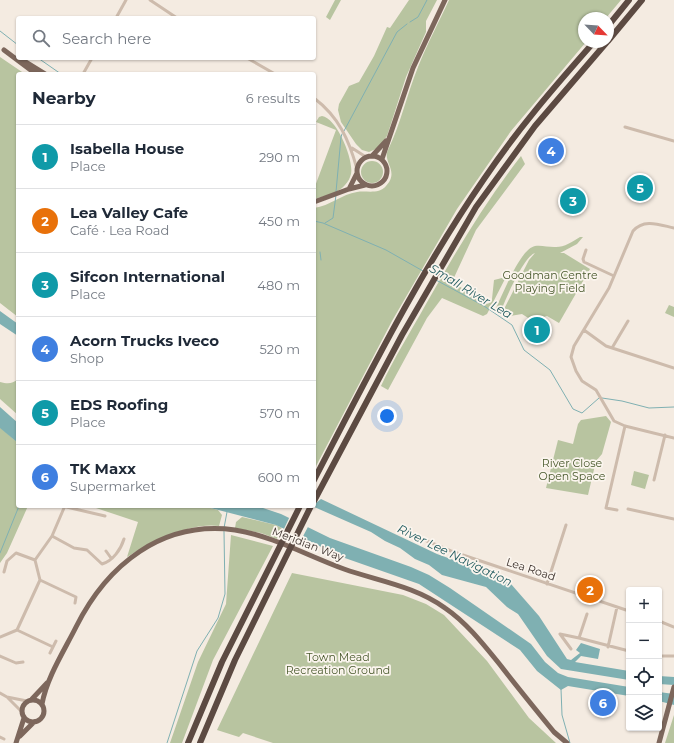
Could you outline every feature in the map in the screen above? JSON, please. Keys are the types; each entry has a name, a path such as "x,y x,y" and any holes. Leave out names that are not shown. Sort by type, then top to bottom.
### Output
{"highway":[{"path":"614,19 629,0"},
{"path":"614,35 642,0"},
{"path":"316,475 423,278 473,195 508,145 589,48"},
{"path":"316,497 439,268 472,213 510,158 548,109 603,48"},
{"path":"188,743 222,662 299,508"},
{"path":"200,743 235,660 310,508"}],"main road":[{"path":"382,159 392,134 413,68 445,0"},
{"path":"2,49 16,57"},
{"path":"2,49 16,59"},
{"path":"17,60 33,72"},
{"path":"21,60 42,72"},
{"path":"372,156 392,134"},
{"path":"316,201 349,189 365,185 375,186 385,180 388,173 387,166 382,159 372,156 366,157 360,161 349,189"},
{"path":"357,171 360,180 365,185"},
{"name":"Meridian Way","path":"42,704 48,681 87,605 100,586 117,568 135,554 162,540 184,532 214,529 236,530 263,537 346,570 414,591 436,602 465,624 550,726 567,743"},
{"name":"Meridian Way","path":"29,700 48,681"},
{"path":"659,743 673,689"},
{"path":"16,743 24,718 21,711 22,706 29,700 37,700 42,704 44,710 42,717 34,722 19,737"},
{"path":"24,718 34,722"}],"street":[{"path":"117,16 126,0"},
{"path":"150,0 174,16"},
{"path":"84,72 91,60"},
{"path":"250,60 272,72"},
{"path":"316,100 332,113 343,129 352,148 357,171"},
{"path":"626,127 674,141"},
{"path":"352,148 366,157"},
{"path":"674,228 655,223 638,226 633,231 614,276 573,349 572,362 582,381 598,393 614,421 626,426 674,438"},
{"path":"586,250 583,259 584,262 614,276"},
{"path":"612,348 628,322"},
{"path":"584,330 604,345 674,368"},
{"path":"617,510 606,508 626,426"},
{"path":"654,480 665,435"},
{"path":"0,637 17,630 40,580 35,560 52,536 63,508"},
{"path":"74,508 105,516"},
{"path":"628,509 674,519"},
{"path":"547,584 566,525"},
{"path":"52,536 74,548 87,550 100,563 105,563 119,551 124,539"},
{"name":"Lea Road","path":"427,541 451,551 626,610"},
{"path":"106,551 111,558"},
{"path":"4,572 7,561 16,553 35,560"},
{"path":"40,580 76,597 75,603"},
{"path":"608,647 617,607"},
{"path":"579,638 587,614"},
{"path":"662,623 674,627"},
{"path":"17,630 53,647"},
{"path":"572,649 560,634 626,650"},
{"path":"50,653 56,641"},
{"path":"0,656 14,663 23,662"},
{"path":"662,656 674,656"},
{"path":"0,694 7,697 29,700"},
{"path":"7,697 21,711"},
{"path":"0,737 4,739"}],"green space":[{"path":"335,0 341,0 330,20 326,17"},
{"path":"409,0 437,0 426,21 426,32 406,77 387,136 378,148 369,152 362,150 341,122 338,110 339,104 349,86 359,82 374,56 387,27 390,28"},
{"path":"449,0 621,0 611,12 578,12 578,48 581,48 511,131 457,209 392,321 316,466 316,208 352,193 372,192 383,189 390,181 391,171 387,154 418,67"},
{"path":"0,57 22,72 16,72 16,315 0,303"},
{"path":"322,116 328,118 339,132 350,159 351,174 347,183 339,191 316,198 316,184 336,130 316,122 319,117"},
{"path":"521,156 525,164 476,230 452,282 488,304 492,299 494,280 506,277 487,314 483,316 442,298 427,318 388,390 381,386 391,365 459,247 495,191"},
{"path":"368,161 376,161 383,168 383,176 376,183 368,183 361,176 361,168"},
{"name":"Goodman Centre Playing Field","path":"580,237 583,237 577,244 560,253 564,253 590,269 559,323 547,316 540,318 536,323 522,314 510,316 503,311 529,260 535,253 525,262 500,313 496,308 512,273 529,249 535,246 561,247"},
{"path":"669,305 674,307 674,317 665,313"},
{"path":"16,380 16,413 0,399 0,382 14,382"},
{"name":"River Close Open Space","path":"606,416 611,422 602,454 596,461 588,495 546,488 558,440 573,444 578,424 581,420"},
{"path":"0,427 16,441 16,508 27,508 7,553 0,563"},
{"path":"634,471 649,475 645,489 631,485"},
{"path":"96,508 210,508 218,510 222,515 219,526 196,527 171,534 147,545 127,557 138,522"},
{"path":"242,517 276,525 282,528 277,539 261,533 235,528 236,522"},
{"path":"231,535 273,546 213,660 182,743 170,743 198,662 226,604"},
{"name":"Town Mead Recreation Ground","path":"292,573 403,595 426,604 444,615 487,661 529,718 556,743 273,743 243,733 239,737 217,730"},
{"path":"674,715 674,743 665,743"}],"water":[{"path":"0,311 16,323 16,335 0,324"},
{"path":"0,407 16,421 16,441 0,428"},
{"path":"321,499 437,554 484,571 511,584 539,616 567,659 571,660 580,653 576,650 581,643 600,649 598,659 581,656 575,662 626,670 626,680 561,669 547,656 518,614 507,607 486,587 442,575 429,565 415,559 400,548 371,532 316,508 316,503"},
{"path":"211,508 263,508 281,514 330,538 429,575 531,644 545,662 558,673 568,677 626,687 626,696 568,686 561,690 537,671 520,650 419,584 342,557 276,525"},
{"path":"662,676 674,677 674,685 662,684"},
{"path":"662,692 674,694 674,705 662,702"}],"pier":[{"path":"290,516 309,525 301,540 283,531"}],"waterway":[{"path":"410,22 418,17 427,0"},
{"path":"344,131 397,32 407,24"},
{"name":"Small River Lea","path":"0,31 16,43"},
{"name":"Small River Lea","path":"41,60 58,72"},
{"path":"336,192 342,134"},
{"path":"325,223 333,218 336,195"},
{"name":"Small River Lea","path":"316,221 323,223 386,250 423,271"},
{"path":"320,252 321,260"},
{"name":"Small River Lea","path":"436,280 484,306 512,325 524,350 550,370 573,409 582,413 599,398"},
{"name":"Small River Lea","path":"602,398 622,401 649,408 674,407"},
{"path":"0,553 18,508"},
{"path":"224,528 227,512"},
{"path":"167,743 197,651 218,618 225,594 224,531"},
{"path":"561,689 562,715 570,743"}],"place":[{"name":"Acorn Trucks Iveco","path":"551,151"},
{"name":"EDS Roofing","path":"640,188"},
{"name":"Sifcon International","path":"573,201"},
{"name":"Isabella House","path":"537,330"},
{"name":"Lea Valley Cafe","path":"590,590"},
{"name":"TK Maxx","path":"603,703"}],"water label":[{"name":"River Lee Navigation","path":"455,555"}]}
